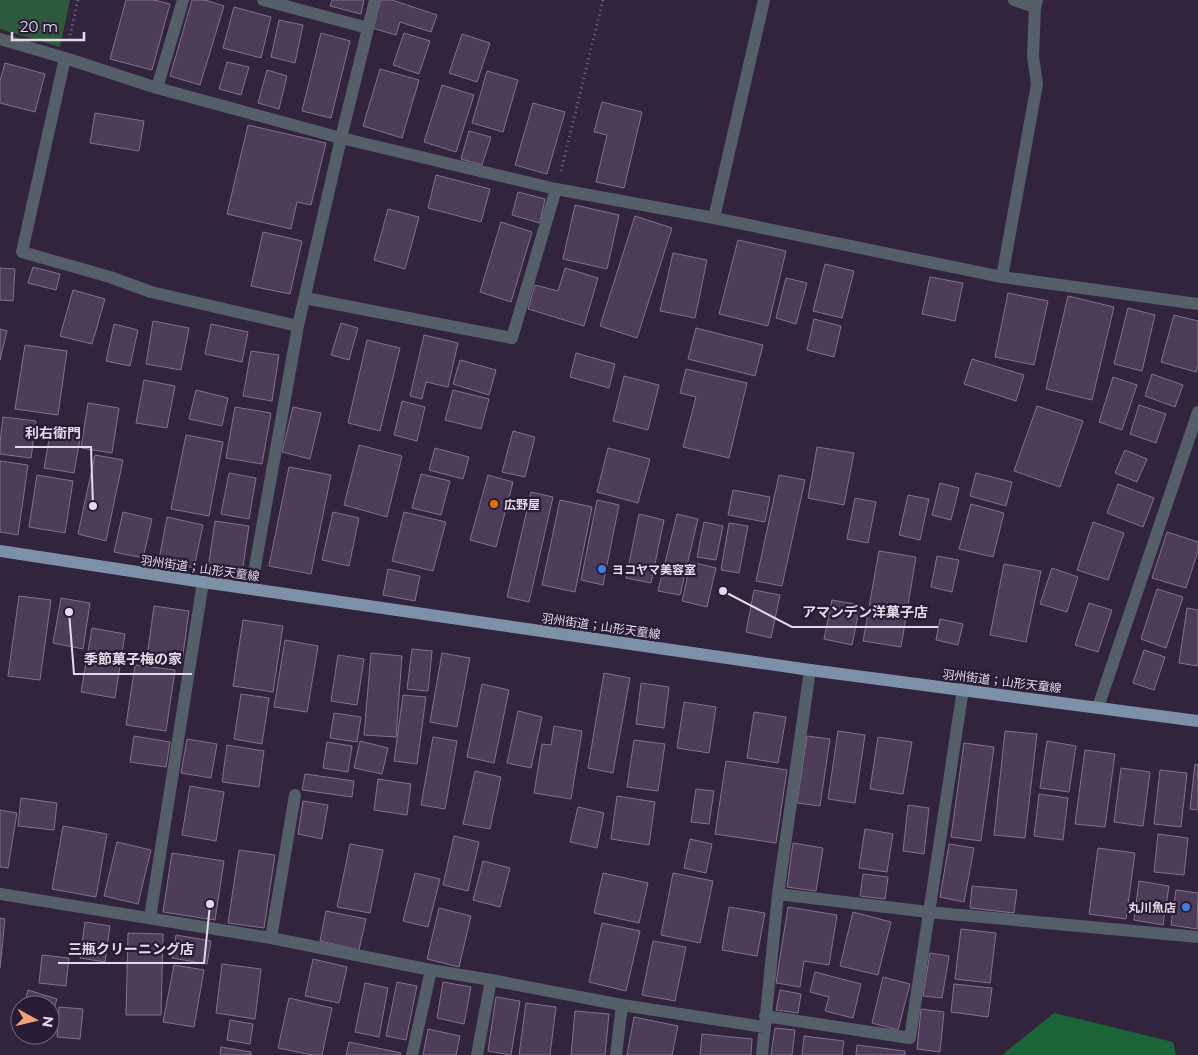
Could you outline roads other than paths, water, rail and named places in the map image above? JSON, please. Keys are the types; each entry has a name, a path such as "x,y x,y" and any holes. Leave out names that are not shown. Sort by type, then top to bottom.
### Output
{"main road":[{"name":"羽州街道；山形天童線","path":"0,551 810,670 1198,721"}],"lane":[{"path":"157,88 183,0"},
{"path":"263,0 368,28"},
{"path":"251,589 298,326 341,138 376,0"},
{"path":"714,218 764,0"},
{"path":"1002,277 1037,84 1033,56 1036,3 1014,0"},
{"path":"0,39 157,88 341,138 556,189 714,218 1002,277 1198,304"},
{"path":"65,58 22,252 110,277 151,292 298,326"},
{"path":"305,298 512,338 556,189"},
{"path":"1098,707 1198,412"},
{"path":"150,918 203,582"},
{"path":"762,1055 778,894 810,670"},
{"path":"0,894 271,938 430,970 622,1005 910,1038 963,690"},
{"path":"271,938 295,795"},
{"path":"778,894 928,912 1198,937"},
{"path":"412,1055 430,970"},
{"path":"477,1055 491,980"},
{"path":"616,1055 622,1005"}],"place":[{"name":"広野屋","path":"494,504"},
{"name":"利右衛門","path":"93,506"},
{"name":"ヨコヤマ美容室","path":"602,569"},
{"name":"アマンデン洋菓子店","path":"723,591"},
{"name":"季節菓子梅の家","path":"69,612"},
{"name":"三瓶クリーニング店","path":"210,904"},
{"name":"丸川魚店","path":"1186,907"}]}
